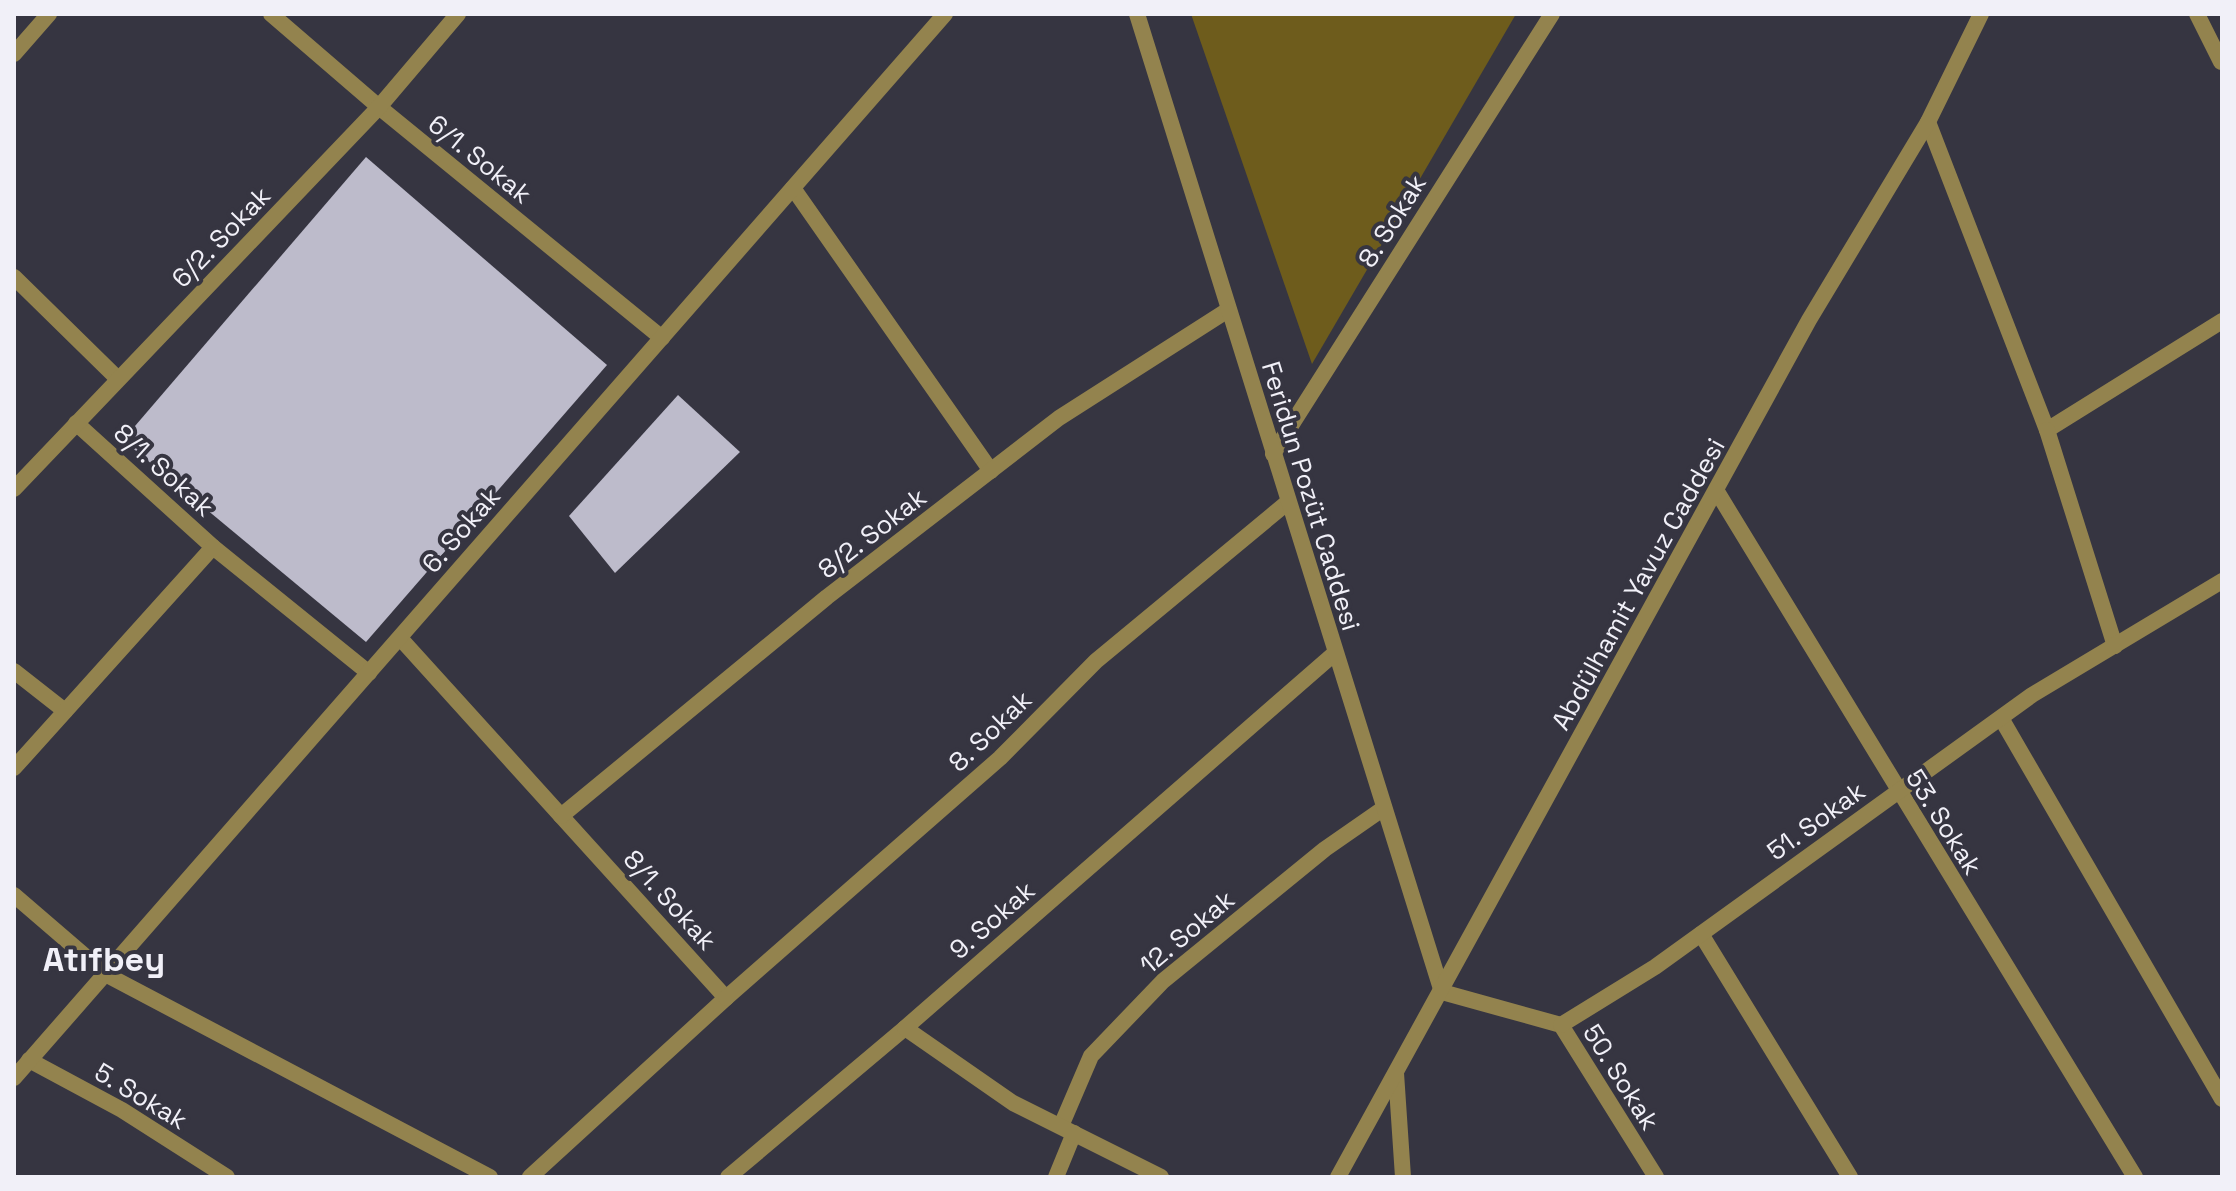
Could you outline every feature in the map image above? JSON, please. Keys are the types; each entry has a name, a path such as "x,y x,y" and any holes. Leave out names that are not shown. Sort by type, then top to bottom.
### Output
{"street":[{"path":"14,54 49,14"},
{"name":"6/1. Sokak","path":"271,14 379,107 662,338"},
{"name":"6/2. Sokak","path":"14,489 379,107 458,14"},
{"name":"6. Sokak","path":"14,1078 945,14"},
{"name":"Feridun Pozüt Caddesi","path":"1137,14 1442,992"},
{"name":"8. Sokak","path":"1273,454 1552,14"},
{"name":"Abdülhamit Yavuz Caddesi","path":"1338,1177 1809,320 1928,122 1981,14"},
{"path":"2197,14 2222,62"},
{"path":"1928,122 2047,430 2115,646"},
{"path":"793,188 991,471"},
{"path":"14,277 118,379"},
{"name":"8/2. Sokak","path":"561,816 827,597 1059,418 1228,310"},
{"path":"2047,430 2222,321"},
{"name":"8/1. Sokak","path":"76,423 213,547 369,673"},
{"name":"53. Sokak","path":"1716,490 1897,792 2135,1177"},
{"name":"8. Sokak","path":"726,998 1000,758 1096,661 1288,502"},
{"path":"14,768 213,547"},
{"name":"51. Sokak","path":"1561,1025 1701,934 2001,718 2222,581"},
{"name":"8/1. Sokak","path":"400,638 726,998"},
{"name":"9. Sokak","path":"728,1177 905,1028 1335,653"},
{"path":"14,671 65,711"},
{"path":"2001,718 2222,1099"},
{"name":"12. Sokak","path":"1056,1177 1067,1130 1091,1056 1163,981 1325,849 1384,808"},
{"path":"14,895 107,975 490,1177"},
{"path":"1701,934 1850,1177"},
{"name":"50. Sokak","path":"1442,992 1561,1025 1656,1177"},
{"path":"530,1177 726,998"},
{"path":"905,1028 1013,1103 1161,1177"},
{"name":"5. Sokak","path":"29,1060 122,1110 227,1177"},
{"path":"1396,1073 1403,1177"}],"shaded area":[{"path":"1191,14 1516,14 1312,364"}],"building":[{"path":"366,157 607,365 366,642 123,440"},
{"path":"678,395 740,452 615,573 569,516"}],"district":[{"name":"Atıfbey","path":"104,959"}]}
